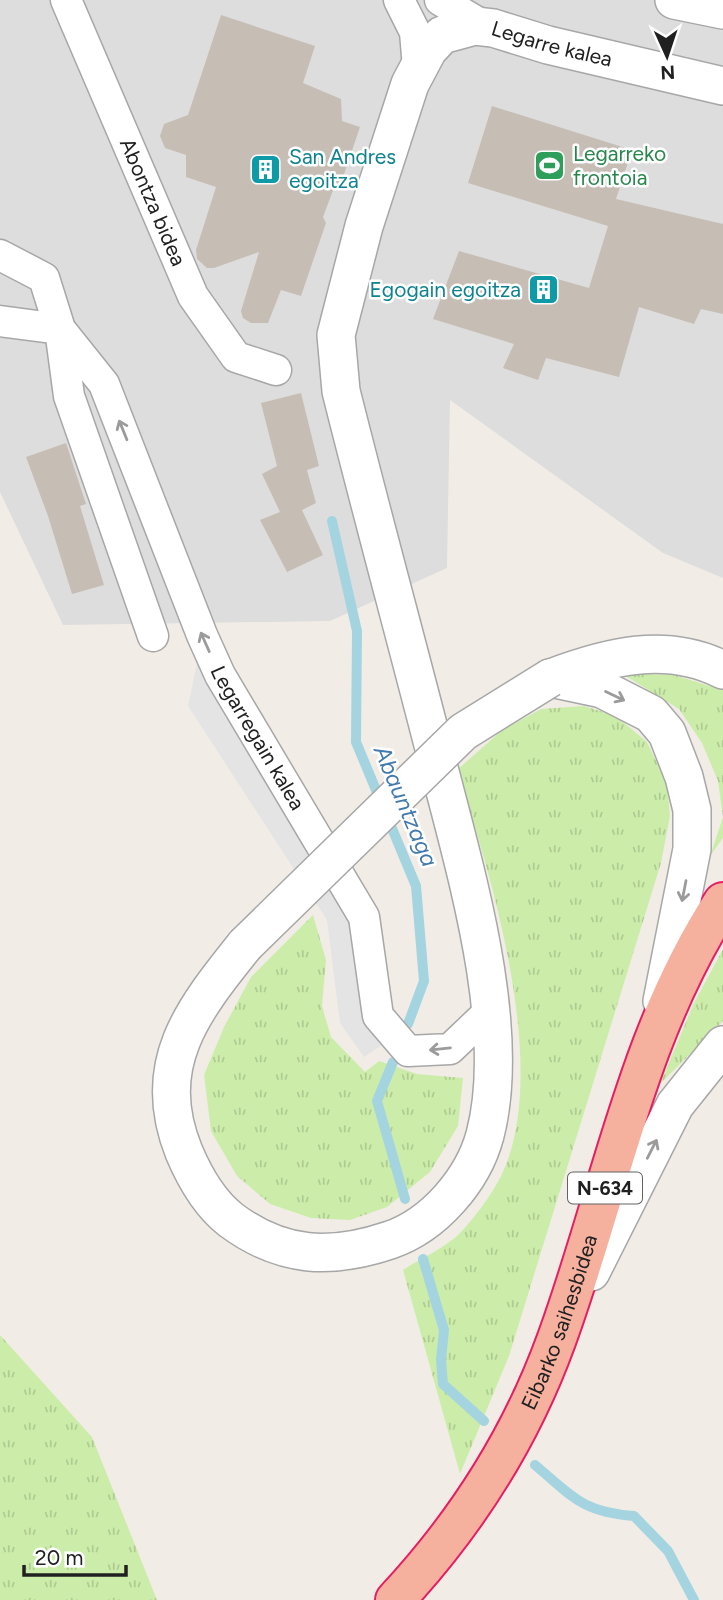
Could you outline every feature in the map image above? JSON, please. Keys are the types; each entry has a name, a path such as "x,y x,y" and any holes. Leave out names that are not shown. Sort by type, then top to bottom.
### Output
{"highway":[{"name":"Eibarko saihesbidea","path":"396,1600 456,1531 514,1434 556,1342 655,1035 704,931 723,902"}],"street":[{"name":"Abontza bidea","path":"66,0 192,296 236,357 276,370"},
{"path":"399,0 415,32 423,59 410,84 364,226 337,335 341,391 446,794 492,1009 493,1073 485,1136 466,1178 437,1212 407,1234 369,1247 327,1255 292,1250 250,1234 219,1211 194,1177 179,1140 171,1101 173,1058 188,1022 245,945 463,732 550,678 621,655 660,653 707,661 723,670"},
{"path":"440,0 487,27"},
{"path":"674,0 723,10"},
{"name":"Legarre kalea","path":"423,59 442,35 475,26 487,27 676,78 723,86"},
{"name":"Legarregain kalea","path":"0,255 44,278 60,329 104,384 220,675 364,917 377,1016 408,1051 450,1049 492,1009"},
{"path":"0,321 60,329 69,396 153,636"},
{"path":"550,678 602,689 651,714 667,733 684,776 692,810 692,849 655,1035"},
{"path":"556,1342 675,1105 723,1045"}],"shaded area":[{"path":"0,0 723,0 723,578 663,553 450,400 447,568 330,621 63,625 0,492"},
{"path":"198,659 355,918 365,1015 382,1045 364,1057 340,1023 327,920 188,706"}],"green space":[{"path":"621,673 674,675 723,690 723,817 718,781 702,743 679,709"},
{"path":"584,706 616,716 647,742 667,784 670,816 661,863 509,1356 460,1474 403,1270 461,1232 493,1190 501,1176 515,1133 520,1083 518,1030 511,973 485,863 457,770 501,731 541,709"},
{"path":"723,817 723,838 710,856"},
{"path":"313,915 326,960 322,1006 331,1037 365,1072 379,1061 417,1074 463,1078 458,1126 430,1172 387,1207 350,1220 311,1218 270,1204 237,1176 211,1131 204,1075 224,1027 251,977"},
{"path":"723,949 723,1021 660,1084 694,1003"},
{"path":"0,1335 92,1437 157,1600 0,1600"}],"building":[{"name":"San Andres egoitza","path":"221,15 315,46 303,83 341,99 342,121 360,127 340,186 335,185 323,217 326,223 301,296 281,290 268,323 251,323 243,318 241,311 259,252 214,268 207,268 197,259 196,250 216,187 186,177 186,155 165,148 160,136 164,124 188,115"},
{"name":"Egogain egoitza","path":"492,106 632,150 616,199 723,224 723,314 701,309 694,324 639,307 619,377 546,358 538,380 503,368 514,344 433,319 459,251 589,288 608,226 468,183"},
{"path":"301,393 319,466 307,470 316,503 302,510 323,555 287,572 260,520 280,512 262,474 277,466 261,403"},
{"path":"66,443 86,504 80,506 104,585 72,594 26,457"}],"waterway":[{"name":"Abauntzaga","path":"332,521 357,631 356,742 416,886 424,981 408,1024"},
{"name":"Abauntzaga","path":"393,1062 377,1101 405,1199"},
{"name":"Abauntzaga","path":"423,1259 444,1330 441,1360 443,1384 484,1421"},
{"name":"Abauntzaga","path":"535,1465 569,1494 590,1507 634,1516 668,1551 694,1600"}],"place":[{"name":"Legarreko frontoia","path":"550,166"},
{"name":"San Andres egoitza","path":"266,169"},
{"name":"Egogain egoitza","path":"544,290"}]}
